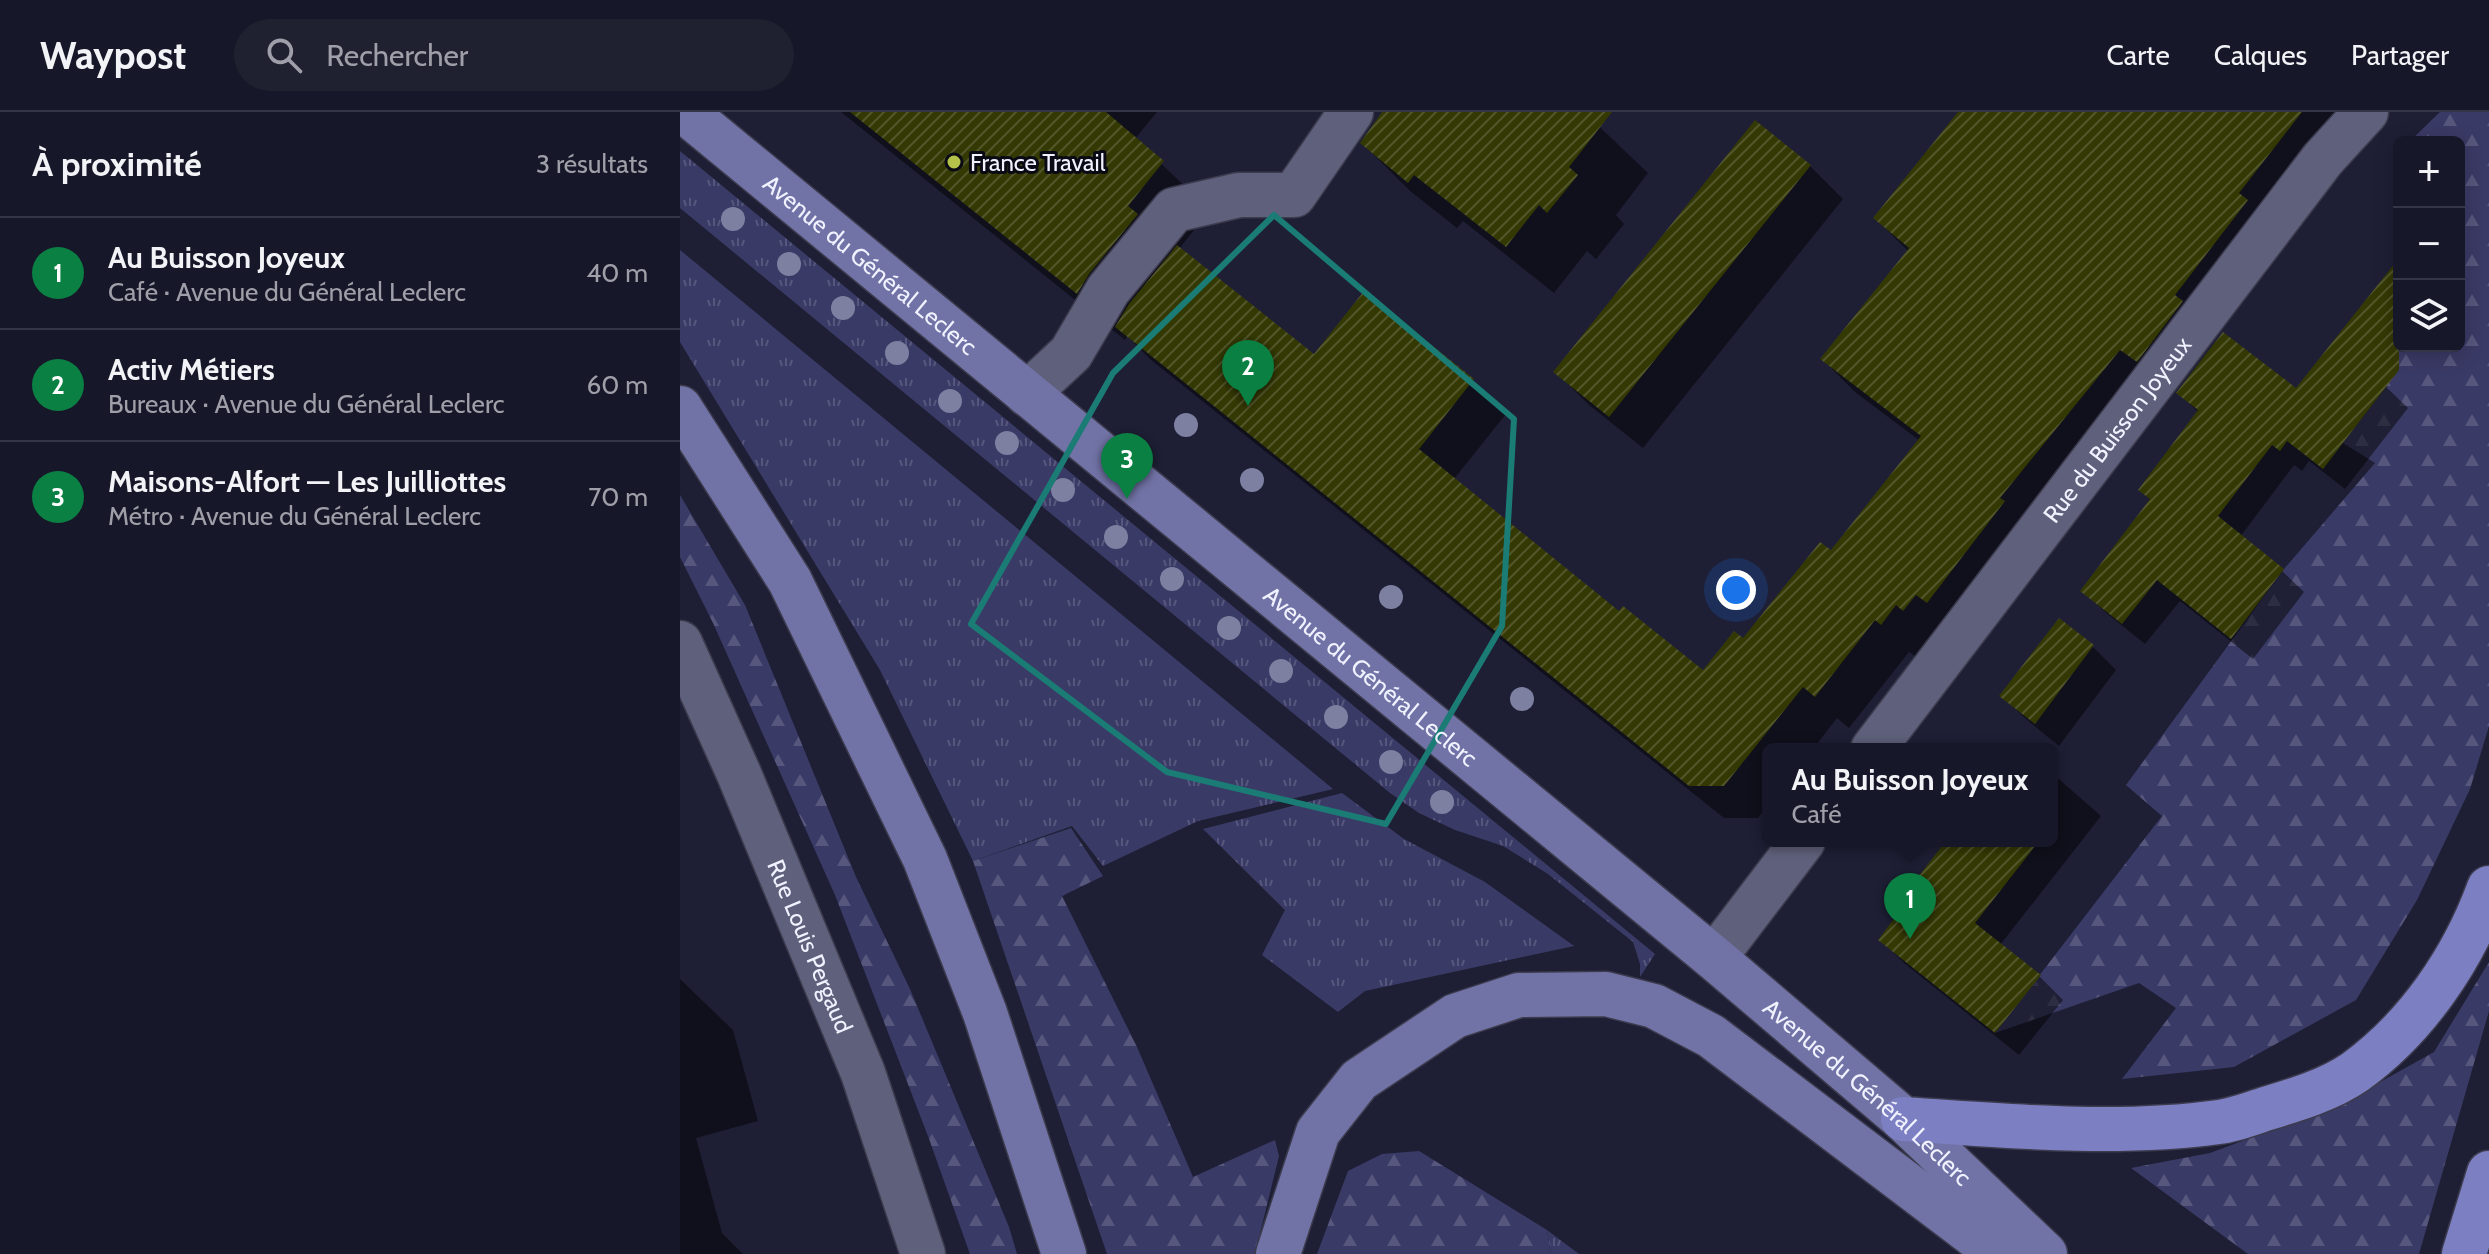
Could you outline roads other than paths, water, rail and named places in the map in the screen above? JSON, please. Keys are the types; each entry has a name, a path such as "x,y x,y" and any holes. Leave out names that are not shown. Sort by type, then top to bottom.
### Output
{"highway":[{"path":"1903,1119 2026,1127 2147,1128 2222,1122 2299,1099 2354,1073 2407,1025 2438,987 2480,913 2489,888"},
{"path":"2464,1254 2489,1173"}],"main road":[{"name":"Avenue du Général Leclerc","path":"685,112 1714,958 1903,1119 2045,1254"},
{"path":"680,408 790,581 925,859 985,1013 1064,1254"},
{"path":"1278,1254 1318,1132 1359,1080 1455,1016 1519,995 1606,994 1654,1006 1711,1036 1999,1254"}],"street":[{"path":"1027,394 1071,353 1108,290 1174,210 1239,195 1294,195 1351,112"},
{"name":"Rue du Buisson Joyeux","path":"1878,743 2323,159 2366,112"},
{"name":"Rue Louis Pergaud","path":"680,643 739,774 863,1073 923,1254"},
{"path":"1714,958 1798,847"}],"place":[{"name":"France Travail","path":"954,162"},
{"name":"Activ Métiers","path":"1248,406"},
{"name":"Maisons-Alfort — Les Juilliottes","path":"1127,499"},
{"name":"Au Buisson Joyeux","path":"1910,939"}]}
